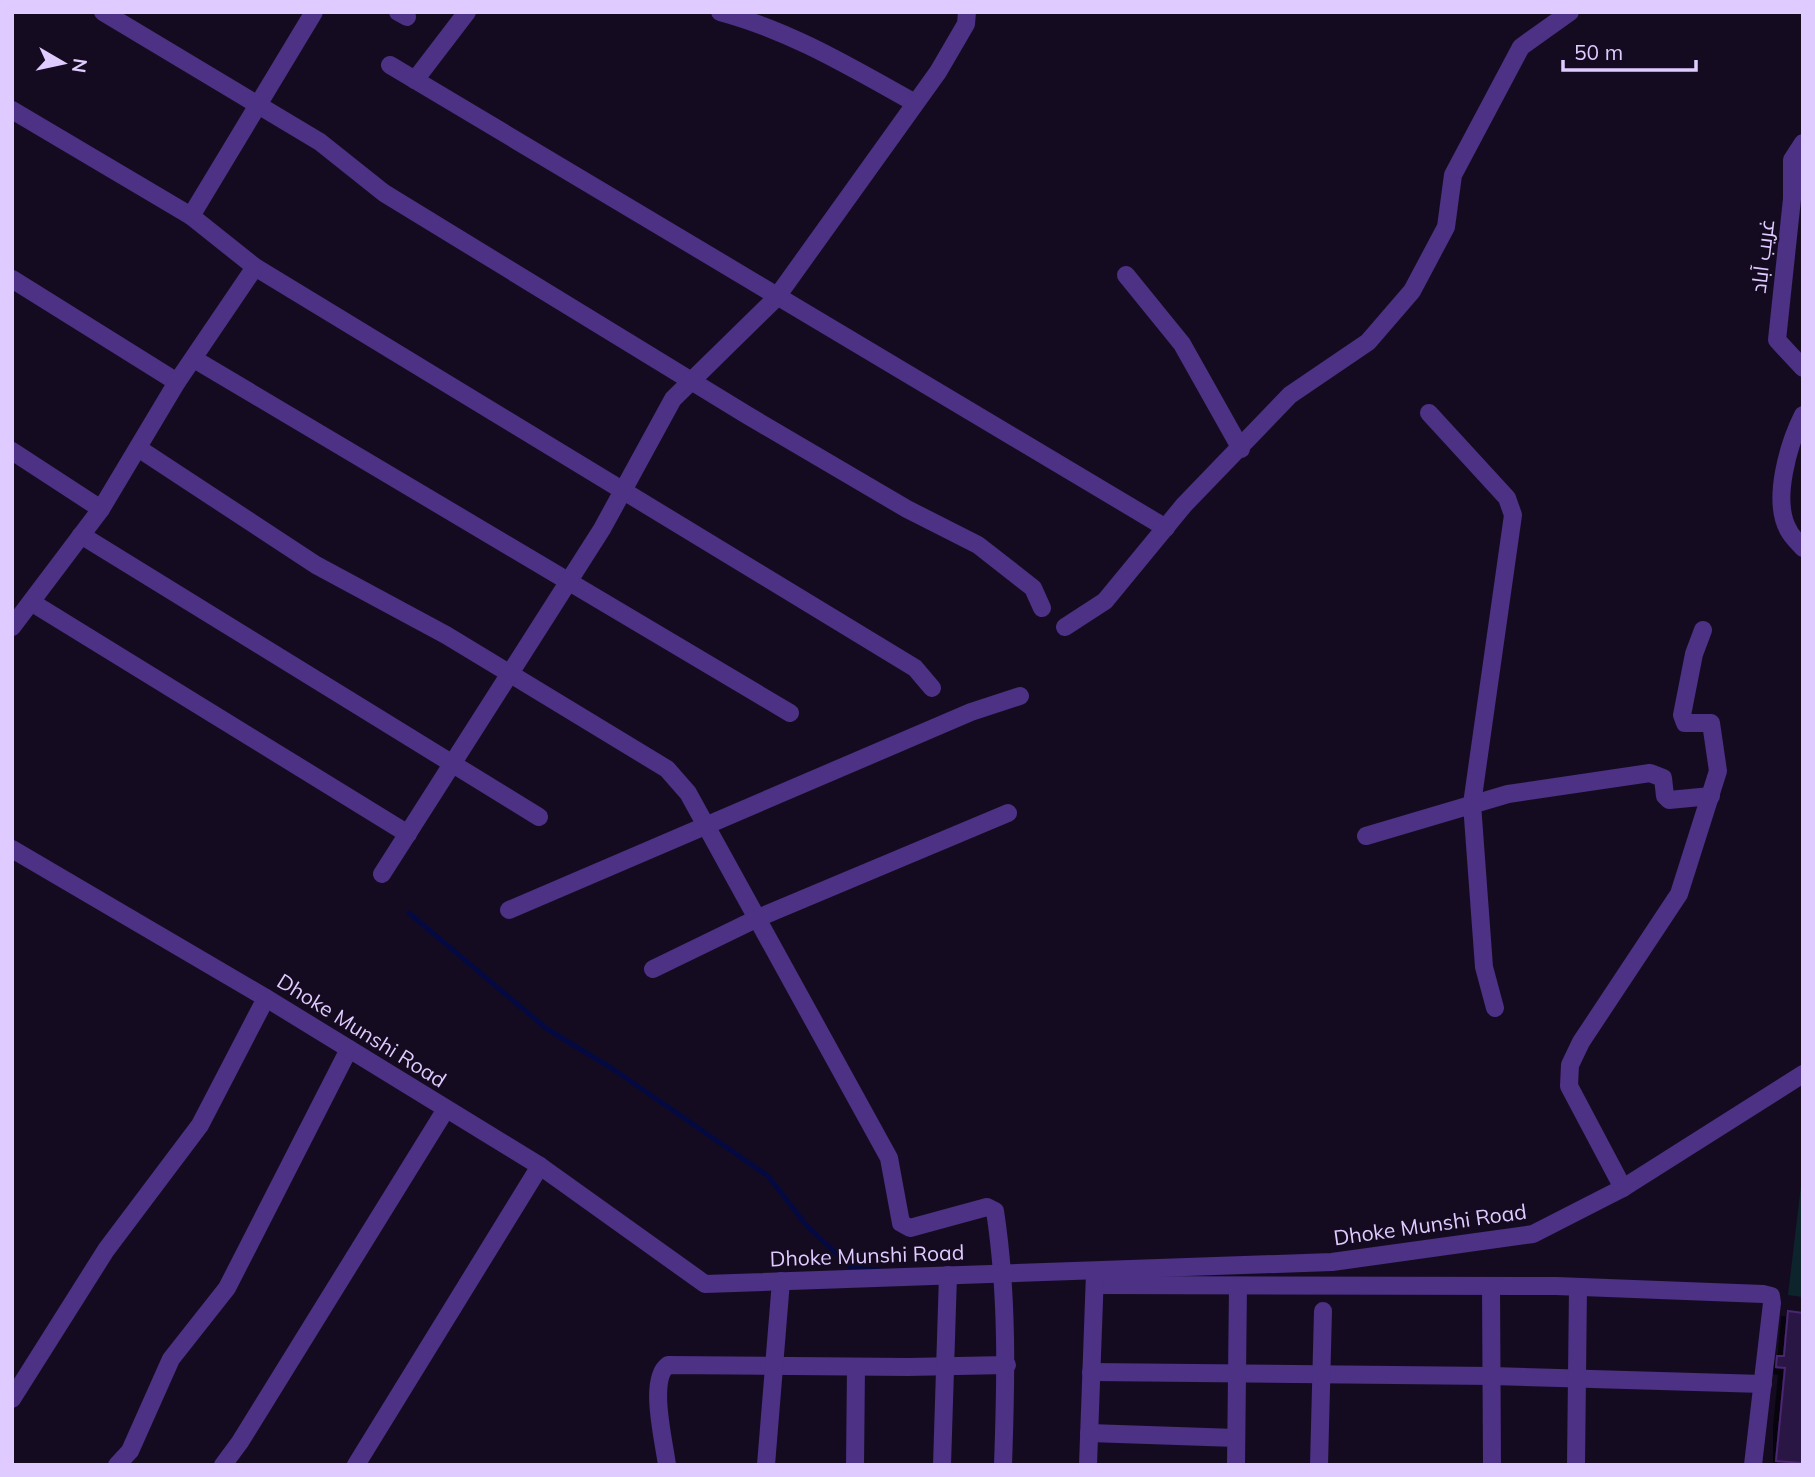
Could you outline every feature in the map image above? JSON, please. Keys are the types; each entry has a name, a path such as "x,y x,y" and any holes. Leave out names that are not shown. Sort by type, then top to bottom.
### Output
{"street":[{"path":"103,12 257,107 320,142 384,193 906,509 978,545 1033,589 1042,608"},
{"path":"191,216 314,12"},
{"path":"415,80 467,12"},
{"path":"720,12 747,19 816,48 915,103"},
{"path":"382,874 569,581 624,489 673,399 776,298 915,103 966,24 967,12"},
{"path":"1065,627 1104,601 1184,505 1241,449 1290,395 1368,342 1412,290 1446,227 1453,175 1521,47 1570,12"},
{"path":"390,65 776,298 1166,528"},
{"path":"12,110 191,216 255,267 915,668 932,688"},
{"name":"غریب آباد","path":"1803,143 1792,160 1792,199 1777,340 1803,368"},
{"path":"12,627 101,509 177,382 255,267"},
{"path":"1126,275 1182,344 1241,449"},
{"path":"12,279 177,382"},
{"path":"194,359 790,713"},
{"path":"1429,413 1507,498 1513,515 1472,804 1485,967 1496,1008"},
{"path":"1803,415 1790,442 1782,494 1787,530 1803,548"},
{"path":"138,448 316,565 510,674 667,769 688,793 889,1158 901,1223 910,1228 993,1208 1002,1273 1007,1365 1003,1465"},
{"path":"12,451 101,509"},
{"path":"81,535 540,817"},
{"path":"31,601 408,834"},
{"path":"1623,1188 1569,1086 1570,1065 1581,1041 1679,894 1711,796 1718,771 1714,729 1706,722 1685,723 1682,715 1694,654 1703,630"},
{"path":"509,910 971,712 1020,696"},
{"path":"1366,836 1508,794 1650,774 1663,778 1665,796 1669,800 1711,796"},
{"path":"653,969 758,918 1008,813"},
{"name":"Dhoke Munshi Road","path":"12,849 266,998 540,1166 705,1284 1002,1273 1095,1277 1332,1262 1533,1234 1623,1188 1803,1074"},
{"path":"12,1399 106,1250 200,1125 266,998"},
{"path":"117,1465 130,1451 171,1359 227,1287 349,1049"},
{"path":"223,1465 240,1442 446,1109"},
{"path":"356,1465 540,1166"},
{"path":"942,1465 948,1366 948,1275"},
{"path":"1088,1465 1095,1277 1238,1286 1578,1287 1771,1296 1753,1465"},
{"path":"766,1465 782,1281"},
{"path":"1236,1465 1238,1286"},
{"path":"1491,1286 1492,1465"},
{"path":"1576,1465 1578,1287"},
{"path":"1319,1465 1323,1311"},
{"path":"667,1465 657,1385 661,1370 668,1364 856,1367 1007,1365"},
{"path":"855,1465 856,1367"},
{"path":"1091,1372 1492,1376 1763,1384"},
{"path":"1089,1433 1236,1438"}],"shaded area":[{"path":"1803,1169 1803,1297 1788,1295"}],"building":[{"path":"1788,1311 1803,1313 1803,1463 1776,1461 1785,1368 1776,1367 1777,1356 1784,1356"}],"waterway":[{"path":"409,913 547,1029 613,1069 768,1176 807,1226 852,1268 879,1270"}]}
